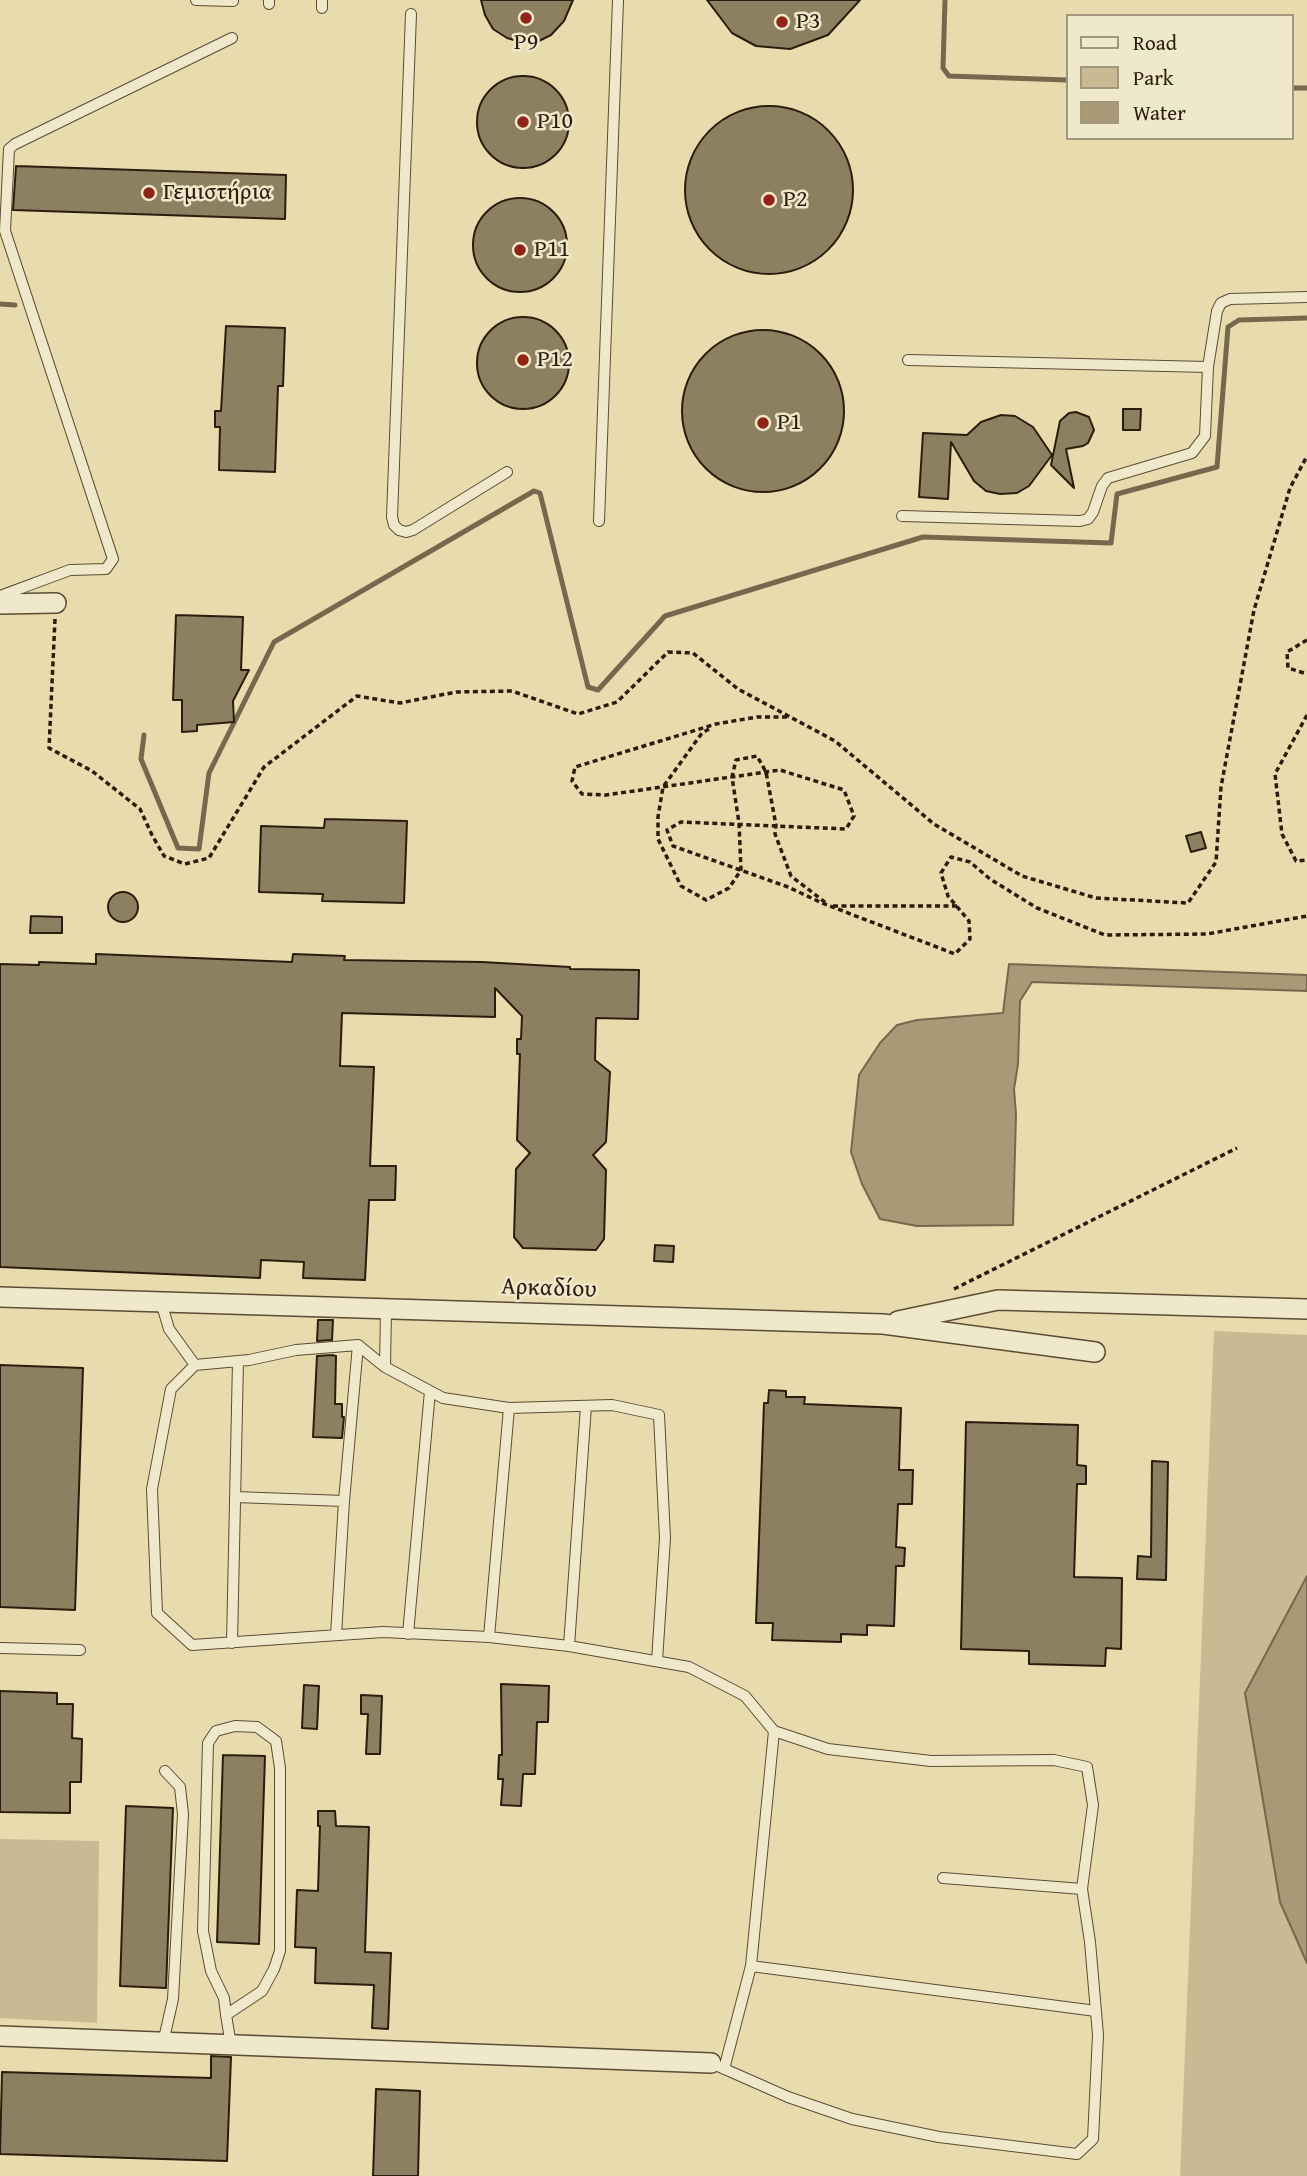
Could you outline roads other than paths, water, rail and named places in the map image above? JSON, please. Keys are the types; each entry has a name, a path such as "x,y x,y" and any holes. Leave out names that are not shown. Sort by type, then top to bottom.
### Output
{"street":[{"path":"0,604 56,603"},
{"name":"Αρκαδίου","path":"0,1297 883,1324 1096,1352"},
{"path":"883,1324 998,1300 1307,1309"},
{"path":"0,2036 718,2066"}],"lane":[{"path":"195,0 233,1"},
{"path":"599,521 618,0"},
{"path":"411,14 392,517 394,525 398,530 413,530 507,472"},
{"path":"0,596 70,570 106,569 113,559 5,231 9,149 232,38"},
{"path":"902,516 1080,521 1088,519 1108,478 1195,451 1207,431 1208,367 1217,311 1222,303 1230,299 1307,297"},
{"path":"908,360 1208,367"},
{"path":"161,1302 169,1329 195,1364"},
{"path":"385,1367 386,1309"},
{"path":"335,1635 358,1345"},
{"path":"657,1661 666,1538 659,1415 612,1405 509,1408 443,1398 385,1367 358,1345 296,1350 238,1362 195,1364 171,1389 152,1489 157,1613 192,1645 383,1632 489,1637 569,1646 689,1667 745,1696 774,1731 828,1749 918,1759 1054,1760 1087,1767 1093,1805 1082,1889 1090,1942 1098,2035 1093,2139 1077,2154 939,2137 852,2119 788,2097 718,2066 751,1966 774,1731"},
{"path":"232,1643 238,1362"},
{"path":"408,1634 430,1391"},
{"path":"569,1646 586,1406"},
{"path":"489,1637 509,1408"},
{"path":"235,1497 344,1501"},
{"path":"0,1648 79,1650"},
{"path":"226,2015 262,1991 280,1951 280,1768 276,1741 257,1727 236,1726 216,1731 208,1743 203,1931 211,1971 224,1998 226,2015 231,2045"},
{"path":"163,2043 173,1999 183,1814 180,1787 165,1771"},
{"path":"943,1878 1082,1889"},
{"path":"751,1966 1096,2011"}],"water":[{"path":"1009,964 1307,975 1307,991 1032,982 1020,1001 1018,1064 1014,1089 1016,1114 1013,1225 917,1226 880,1219 862,1184 851,1152 859,1075 880,1043 897,1025 917,1020 1003,1013"},
{"path":"1307,1576 1307,1963 1280,1902 1245,1693"}],"waterway":[{"path":"945,0 943,68 949,76 1066,80"},
{"path":"1293,88 1307,88"},
{"path":"0,304 15,305"},
{"path":"144,735 141,759 178,848 199,849 209,773 274,642 534,491 540,493 588,687 598,690 665,616 923,537 1111,543 1117,494 1217,467 1228,327 1239,320 1307,318"}],"place":[{"name":"P9","path":"526,18"},
{"name":"P3","path":"782,22"},
{"name":"P10","path":"523,122"},
{"name":"Γεμιστήρια","path":"149,193"},
{"name":"P2","path":"769,200"},
{"name":"P11","path":"520,250"},
{"name":"P12","path":"523,360"},
{"name":"P1","path":"763,423"}]}
